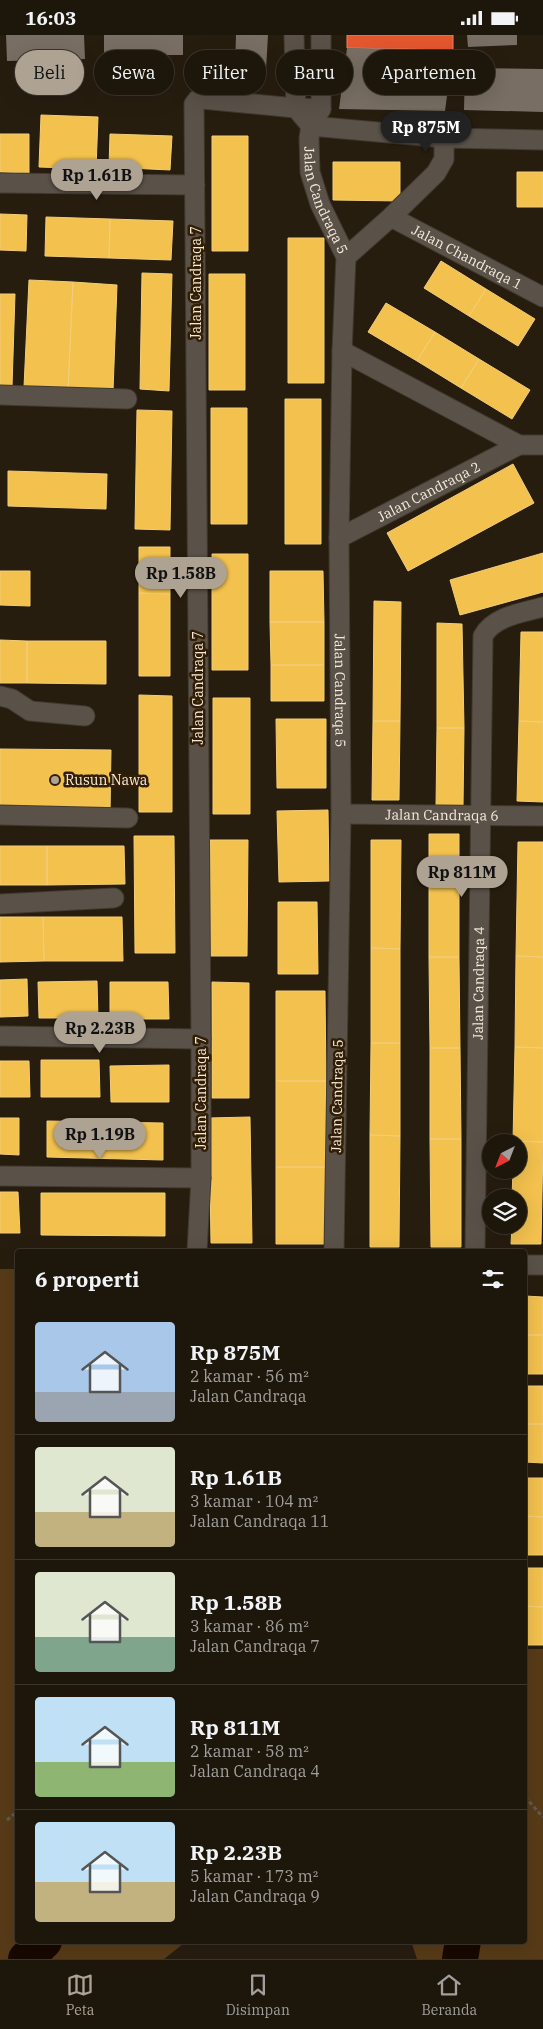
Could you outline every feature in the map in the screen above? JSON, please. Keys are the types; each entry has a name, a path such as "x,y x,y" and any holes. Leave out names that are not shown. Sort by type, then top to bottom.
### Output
{"street":[{"path":"294,35 296,108 310,132"},
{"path":"310,132 321,109 320,35"},
{"name":"Jalan Candraqa 7","path":"197,1249 201,1178 201,1039 194,104 198,99 321,109"},
{"path":"310,132 543,140"},
{"name":"Jalan Candraqa 5","path":"310,132 310,172 314,191 346,257 342,351 339,538 341,814 334,1249"},
{"path":"346,257 391,217 440,168 445,154 444,138"},
{"path":"0,183 195,185"},
{"name":"Jalan Chandraqa 1","path":"391,217 543,297"},
{"name":"Jalan Candraqa 2","path":"342,351 519,445"},
{"path":"0,395 126,399"},
{"name":"Jalan Candraqa 2","path":"339,538 519,445 543,445"},
{"name":"Jalan Candraqa 4","path":"475,1249 483,636 488,626 498,620 543,607"},
{"path":"0,696 12,699 30,711 85,716"},
{"name":"Jalan Candraqa 6","path":"341,814 543,816"},
{"path":"0,815 128,818"},
{"path":"0,904 114,898"},
{"path":"0,1035 201,1039"},
{"path":"0,1177 201,1178"},
{"path":"527,1265 543,1265"}],"path":[{"path":"527,1799 543,1817"},
{"path":"7,1821 15,1814"}],"shaded area":[{"path":"0,1269 15,1269 15,1944 183,1944 164,1959 0,1959"},
{"path":"527,1649 543,1649 543,1959 417,1959 412,1944 527,1944"}],"building: Hunian":[{"path":"41,115 98,117 96,169 39,167"},
{"path":"0,134 29,134 29,173 0,172"},
{"path":"110,134 172,136 170,170 109,167"},
{"path":"212,136 248,136 248,251 212,251"},
{"path":"333,162 400,162 400,201 333,200"},
{"path":"517,172 543,172 543,207 517,207"},
{"path":"0,214 27,215 26,251 0,250"},
{"path":"46,217 110,219 109,258 45,256"},
{"path":"110,219 173,221 171,260 109,258"},
{"path":"288,238 324,238 324,383 288,383"},
{"path":"441,261 486,289 469,316 424,288"},
{"path":"142,273 172,274 169,391 140,389"},
{"path":"209,274 245,274 245,390 209,390"},
{"path":"29,280 73,282 68,389 24,387"},
{"path":"73,282 117,285 113,391 68,389"},
{"path":"486,289 535,319 518,346 469,316"},
{"path":"0,294 15,294 12,387 0,387"},
{"path":"386,303 435,332 417,361 368,332"},
{"path":"435,332 479,359 461,388 417,361"},
{"path":"479,359 530,390 512,419 461,388"},
{"path":"285,399 321,399 321,544 285,544"},
{"path":"211,408 247,408 247,524 211,524"},
{"path":"137,410 172,411 170,530 135,529"},
{"path":"513,464 534,503 408,571 387,533"},
{"path":"8,471 107,474 106,509 8,506"},
{"path":"139,547 170,547 170,594 139,593"},
{"path":"543,553 543,592 460,615 450,580"},
{"path":"212,554 248,554 248,670 212,670"},
{"path":"0,571 30,571 30,606 0,605"},
{"path":"270,571 323,571 324,622 270,622"},
{"path":"139,593 170,594 170,676 139,676"},
{"path":"374,601 401,602 400,721 373,721"},
{"path":"270,622 324,622 324,665 271,665"},
{"path":"437,623 462,624 464,728 437,728"},
{"path":"521,632 543,632 543,722 519,721"},
{"path":"0,640 27,641 27,683 0,683"},
{"path":"27,641 106,641 106,684 27,683"},
{"path":"271,665 324,665 324,701 271,701"},
{"path":"139,695 172,696 172,812 139,812"},
{"path":"213,698 250,698 250,814 213,814"},
{"path":"276,719 326,719 326,788 277,788"},
{"path":"373,721 400,721 399,800 372,800"},
{"path":"519,721 543,722 543,802 517,801"},
{"path":"437,728 464,728 463,807 436,807"},
{"name":"Rusun Nawa","path":"0,749 111,750 110,814 0,811"},
{"path":"328,810 329,881 279,882 277,811"},
{"path":"429,834 459,834 459,957 429,957"},
{"path":"134,836 174,836 175,953 135,953"},
{"path":"210,840 248,840 247,956 210,956"},
{"path":"371,840 401,840 400,949 371,948"},
{"path":"518,842 543,842 543,957 516,956"},
{"path":"0,846 47,846 47,885 0,885"},
{"path":"47,846 124,846 125,884 47,885"},
{"path":"278,902 317,902 318,974 278,974"},
{"path":"0,917 43,917 44,961 0,962"},
{"path":"43,917 122,917 123,961 44,961"},
{"path":"371,948 400,949 400,1043 371,1043"},
{"path":"516,956 543,957 543,1048 515,1047"},
{"path":"429,957 459,957 460,1048 430,1048"},
{"path":"27,979 28,1016 0,1017 0,980"},
{"path":"97,981 98,1018 39,1018 38,982"},
{"path":"110,982 168,982 169,1019 110,1019"},
{"path":"212,982 249,983 249,1098 212,1098"},
{"path":"276,991 325,991 326,1081 276,1081"},
{"path":"371,1043 400,1043 400,1136 370,1135"},
{"path":"515,1047 543,1048 543,1142 528,1142 528,1134 513,1134"},
{"path":"430,1048 460,1048 461,1139 430,1139"},
{"path":"41,1060 99,1060 100,1097 41,1097"},
{"path":"0,1061 29,1061 30,1097 0,1097"},
{"path":"169,1065 169,1102 111,1102 110,1066"},
{"path":"276,1081 326,1081 326,1167 276,1167"},
{"path":"250,1117 252,1243 211,1243 209,1118"},
{"path":"0,1118 19,1118 19,1155 0,1154"},
{"path":"47,1121 163,1123 163,1160 47,1157"},
{"path":"370,1135 400,1136 399,1247 370,1247"},
{"path":"430,1139 461,1139 461,1247 431,1247"},
{"path":"528,1142 543,1142 541,1244 511,1244 512,1234 527,1234 527,1189 512,1189 513,1179 528,1179"},
{"path":"276,1167 326,1167 326,1244 276,1244"},
{"path":"0,1192 18,1192 20,1233 0,1233"},
{"path":"41,1193 165,1193 165,1236 41,1235"},
{"path":"527,1296 543,1297 543,1335 527,1335"},
{"path":"527,1335 543,1335 543,1374 527,1374"},
{"path":"527,1386 543,1386 543,1424 527,1424"},
{"path":"527,1424 543,1424 543,1463 527,1462"},
{"path":"527,1478 543,1478 543,1517 527,1516"},
{"path":"527,1516 543,1517 543,1555 527,1555"},
{"path":"527,1568 543,1568 543,1607 527,1606"},
{"path":"527,1606 543,1607 543,1645 527,1645"}],"building: Toko":[{"path":"347,35 453,35 453,50 347,48"}],"building: Lainnya":[{"path":"6,35 84,35 85,59 84,50 15,50 15,61 7,61"},
{"path":"104,35 183,35 183,55 174,55 174,50 104,50"},
{"path":"236,35 268,35 266,70 266,50 236,50"},
{"path":"467,35 517,35 517,45 468,47"},
{"path":"347,48 453,50 363,50 363,95 447,95 445,111 339,109 341,95 353,95 353,50 347,50"},
{"path":"495,68 543,69 543,112 464,110 464,95 495,95"}],"waterway":[{"path":"26,1959 41,1944"},
{"path":"460,1959 462,1944"}],"place":[{"name":"Rusun Nawa","path":"55,780"}]}
